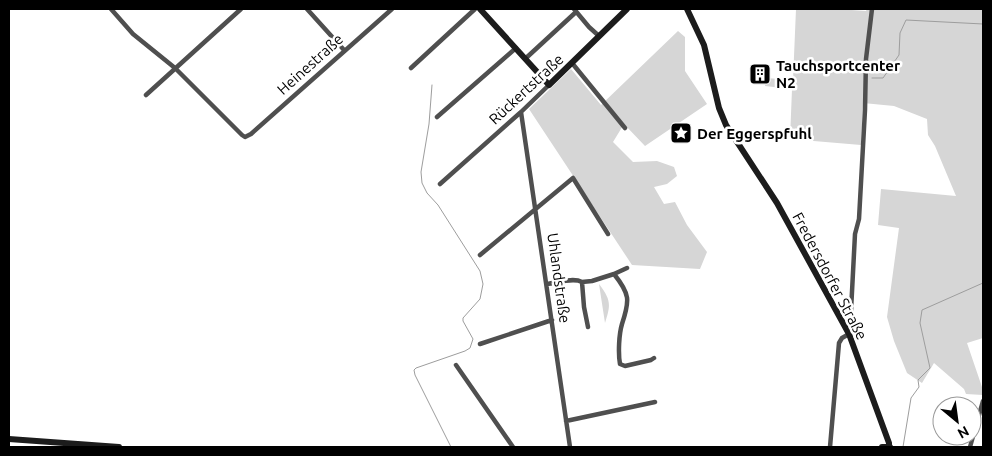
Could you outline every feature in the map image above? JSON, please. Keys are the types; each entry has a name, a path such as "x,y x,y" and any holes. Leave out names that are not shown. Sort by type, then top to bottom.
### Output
{"street":[{"path":"112,9 136,37 175,68"},
{"path":"146,95 241,9"},
{"path":"307,9 344,50"},
{"name":"Heinestraße","path":"175,68 214,109 246,137 392,9"},
{"path":"411,68 475,9"},
{"path":"480,9 549,85"},
{"name":"Rückertstraße","path":"440,184 522,112 627,9"},
{"name":"Fredersdorfer Straße","path":"687,9 702,39 719,108 726,125 777,203 849,334 890,447"},
{"path":"845,327 852,320 855,234 858,219 866,59 872,9"},
{"path":"525,59 575,10 599,36"},
{"path":"437,117 516,48"},
{"path":"572,63 625,128"},
{"name":"Uhlandstraße","path":"522,112 570,447"},
{"path":"480,255 573,178 608,234"},
{"path":"547,284 573,280 592,282 627,268"},
{"path":"614,274 622,284 628,303 627,312 621,326 620,364 625,366 654,358"},
{"path":"582,282 582,296 588,327"},
{"path":"480,344 552,320"},
{"path":"830,447 839,343 842,338 849,334"},
{"path":"456,365 513,447"},
{"path":"566,421 655,402"},
{"path":"970,447 983,402"},
{"path":"9,439 31,444 119,447"},
{"path":"882,447 890,447"}],"shaded area":[{"path":"796,9 866,11 867,9 983,9 983,338 967,343 983,395 966,394 964,389 934,363 922,383 907,373 887,317 899,228 878,225 881,189 956,196 935,146 928,135 927,119 894,106 863,103 861,145 790,139 792,89 765,86 766,78 793,80"},
{"path":"678,31 685,37 685,71 707,104 645,146 624,124 613,142 633,162 657,161 674,167 677,176 667,184 654,187 664,204 675,202 687,225 707,252 700,269 632,265 529,109 571,69 601,105"},
{"path":"599,284 609,302 605,323"}],"waterway":[{"path":"872,78 883,78 899,55 900,33 906,20 983,24"},
{"path":"432,85 429,124 421,172 422,183 480,271 483,284 480,299 463,318 473,339 470,348 414,370 451,447"},
{"path":"903,447 911,398 919,387 918,380 930,368 920,323 922,310 983,283"}],"place":[{"name":"Tauchsportcenter N2","path":"760,74"},
{"name":"Der Eggerspfuhl","path":"681,133"}]}
